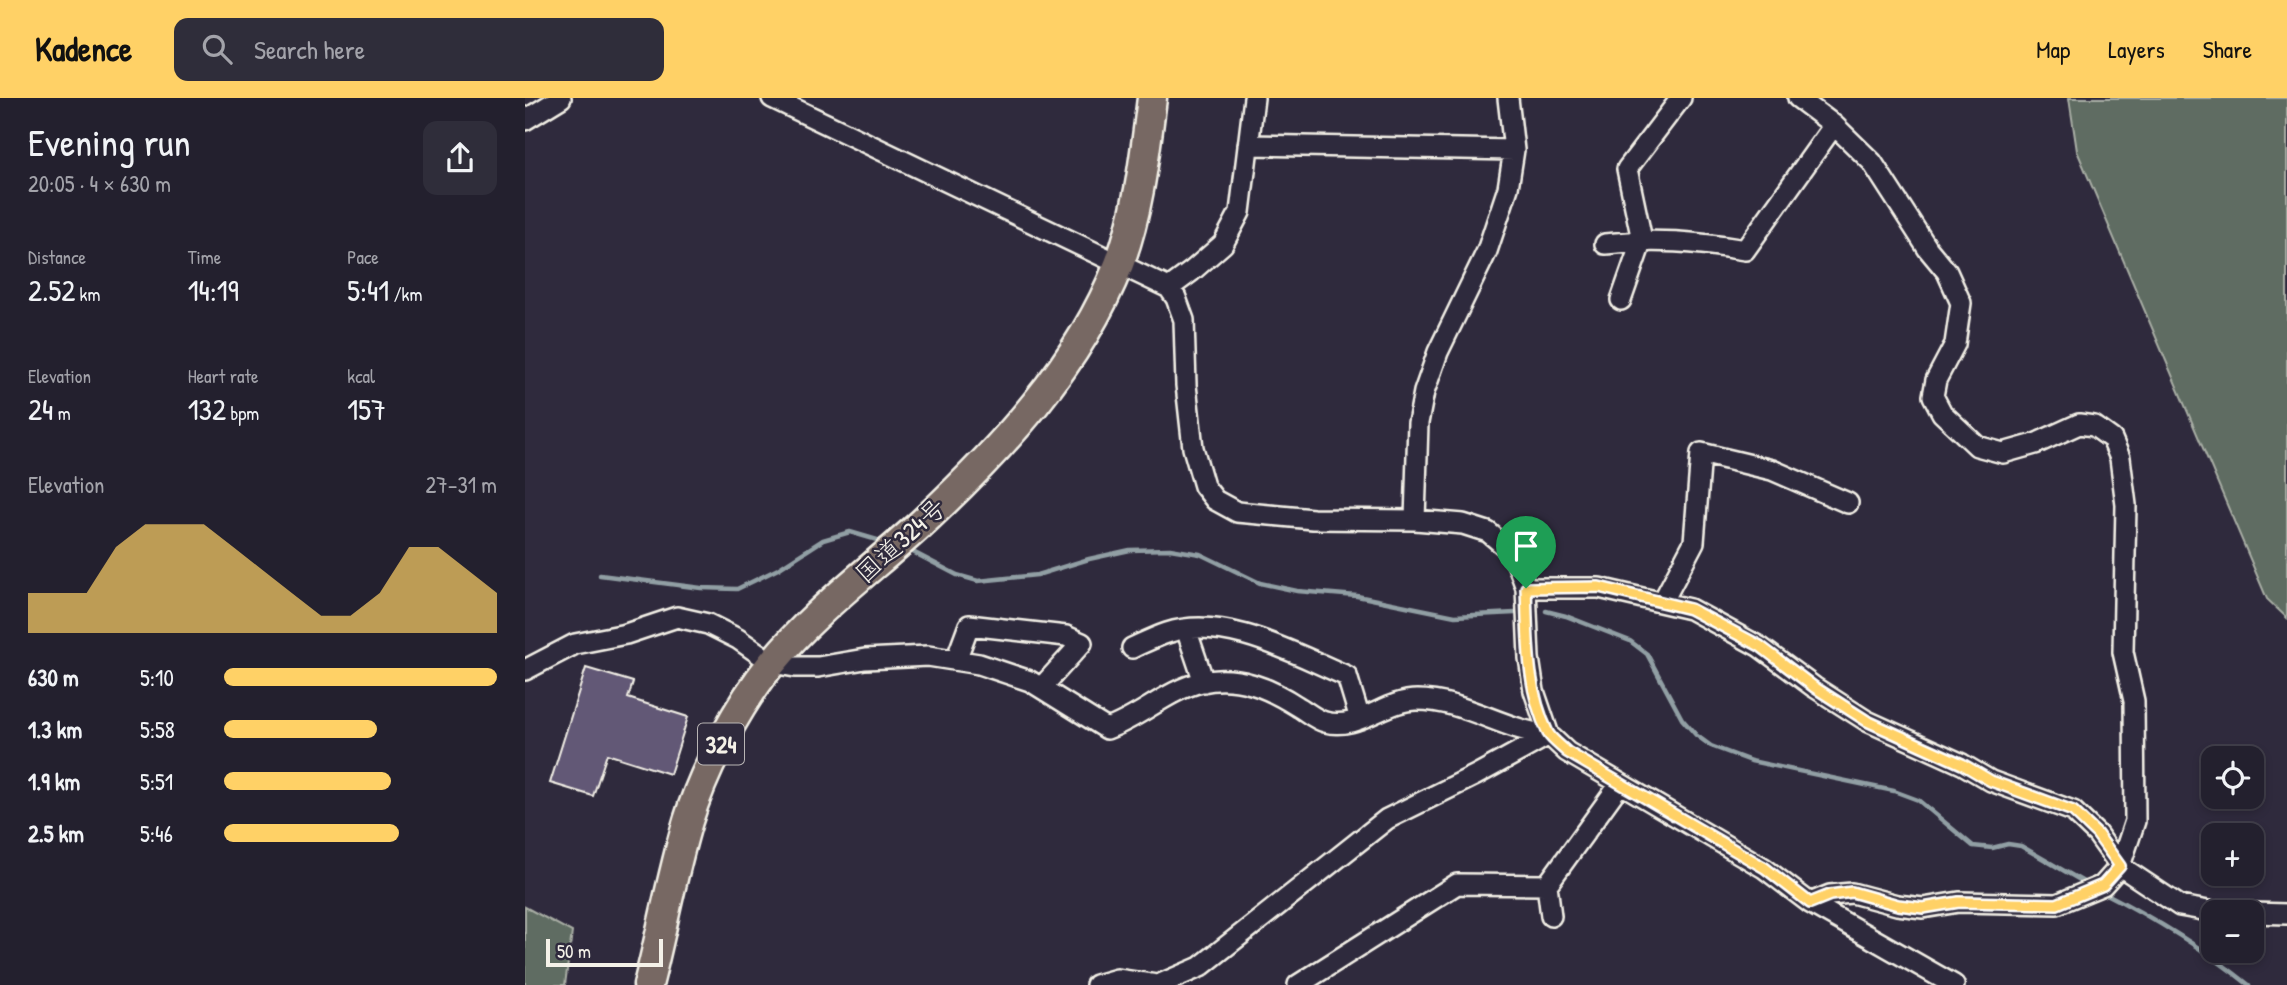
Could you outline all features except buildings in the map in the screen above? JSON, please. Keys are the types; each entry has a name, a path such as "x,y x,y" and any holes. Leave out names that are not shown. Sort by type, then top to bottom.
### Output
{"highway":[{"name":"国道324号","path":"648,985 688,822 704,777 729,729 772,663 828,603 923,522 1012,432 1055,379 1090,322 1119,264 1130,226 1152,98"}],"street":[{"path":"525,120 561,98"},
{"path":"772,98 1169,288 1184,320 1186,386 1193,448 1205,486 1216,500 1237,512 1313,519 1415,520 1463,524 1488,532 1506,547 1517,563 1526,588 1529,659 1534,691 1549,735 1567,752 1765,868 1810,903 1954,985"},
{"path":"1169,288 1223,244 1240,212 1254,98"},
{"path":"1415,520 1418,423 1425,391 1438,352 1487,251 1508,188 1514,150 1508,98"},
{"path":"1621,300 1642,240 1627,169 1681,98"},
{"path":"1798,98 1834,125 1872,162 1928,249 1947,272 1961,303 1955,344 1936,380 1933,396 1942,413 1977,446 2003,453 2035,444 2079,424 2094,426 2112,439 2120,458 2126,505 2123,652 2134,701 2135,821 2120,866 2103,885 2057,904 1959,902 1923,908 1898,905 1852,892 1830,895 1810,903"},
{"path":"1605,244 1642,240 1694,242 1745,250 1834,125"},
{"path":"1248,145 1514,150"},
{"path":"1663,601 1694,542 1701,453 1772,470 1848,503"},
{"path":"1526,588 1599,587 1690,609 1760,646 1814,687 1867,721 1962,764 1991,781 2073,811 2097,834 2120,866 2180,906 2201,910"},
{"path":"525,670 575,644 626,634 677,617 708,624 738,639 772,663 795,667 818,667 865,659 928,656 979,664 1030,681 1107,729 1119,725 1179,690 1203,682 1240,680 1277,693 1324,722 1342,723 1360,719 1408,700 1436,700 1525,732 1549,735"},
{"path":"956,660 969,625 1066,636 1082,643 1041,688"},
{"path":"1132,648 1168,632 1187,629 1227,630 1259,638 1347,676 1360,719"},
{"path":"1187,629 1203,682"},
{"path":"1095,985 1117,979 1157,985 1200,967 1387,819 1549,735"},
{"path":"1551,916 1548,885 1620,784"},
{"path":"1298,985 1457,884 1548,885"},
{"path":"2264,914 2287,914"}],"green space":[{"path":"2069,98 2287,98 2287,618 2267,599 2077,151"},
{"path":"525,907 572,932 565,985 525,985"}],"waterway":[{"path":"600,575 701,588 737,589 778,569 823,540 850,532 884,542"},
{"path":"909,550 957,575 978,581 1037,575 1130,550 1170,549 1200,554 1260,583 1297,591 1357,596 1455,616 1515,613"},
{"path":"1546,611 1630,641 1647,654 1682,719 1696,735 1711,746 1751,761 1894,791 1918,800 1973,846 2021,846 2087,884"},
{"path":"2101,891 2178,934 2249,985"}],"route":[{"path":"1599,587 1690,609 1760,646 1814,687 1867,721 1962,764 1991,781 2073,811 2097,834 2120,866 2103,885 2082,896 2057,904 1959,902 1923,908 1898,905 1852,892 1830,895 1810,903 1765,868 1567,752 1549,735 1534,691 1529,659 1526,588 1599,587"}]}
